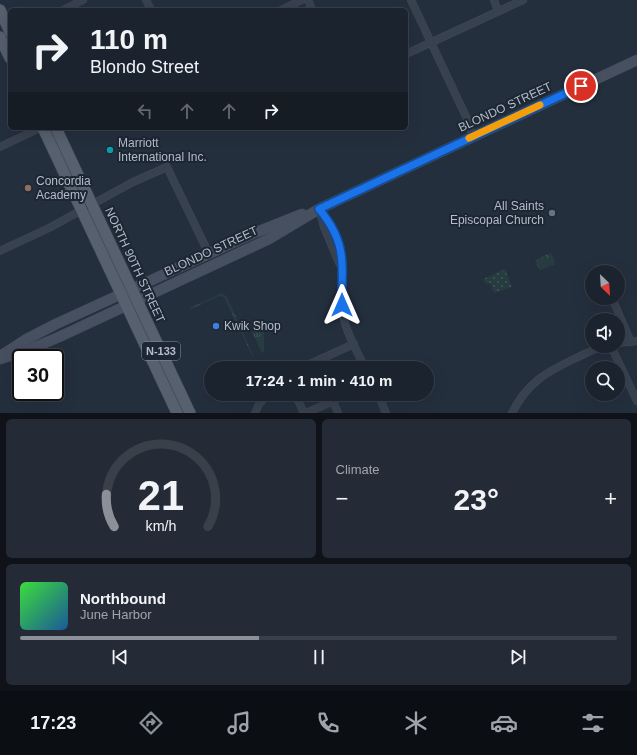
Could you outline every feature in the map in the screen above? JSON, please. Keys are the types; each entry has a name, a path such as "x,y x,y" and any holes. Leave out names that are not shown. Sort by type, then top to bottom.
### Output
{"main road":[{"path":"0,10 8,28"},
{"path":"3,38 8,52"},
{"name":"BLONDO STREET","path":"0,358 16,345 121,294 259,231 319,209 637,60"},
{"name":"NORTH 90TH STREET","path":"43,130 82,210 176,413"},
{"name":"NORTH 90TH STREET","path":"57,130 190,413"},
{"name":"BLONDO STREET","path":"0,358 39,346 269,239 319,209"}],"street":[{"path":"67,8 83,0"},
{"path":"285,8 302,0"},
{"path":"412,0 470,123 472,136"},
{"path":"494,0 498,11"},
{"path":"408,53 523,0"},
{"path":"0,147 38,130"},
{"path":"0,252 49,228 133,182 166,167 209,254"},
{"path":"319,209 324,227 341,268 343,315 362,361"},
{"path":"616,305 634,341"},
{"path":"317,361 354,344"},
{"path":"512,413 524,393 534,382 545,374 589,353"},
{"path":"614,353 637,401"},
{"path":"255,413 262,401"},
{"path":"299,401 305,413 333,401 338,413"},
{"path":"381,401 386,413"}],"green space":[{"path":"551,253 555,262 554,264 541,270 539,269 535,260"},
{"path":"505,269 512,287 494,293 490,283 486,284 483,279"},
{"path":"222,293 227,297 254,357 224,297 219,296 190,309"},
{"path":"254,330 264,332 264,351 262,353 252,332"}],"slow traffic":[{"path":"469,138 540,105"}],"place":[{"name":"Marriott International Inc.","path":"110,150"},
{"name":"Concordia Academy","path":"28,188"},
{"name":"All Saints Episcopal Church","path":"552,213"},
{"name":"Kwik Shop","path":"216,326"}],"route":[{"path":"342,305 342,259 340,248 329,223 319,209 581,86"}]}
